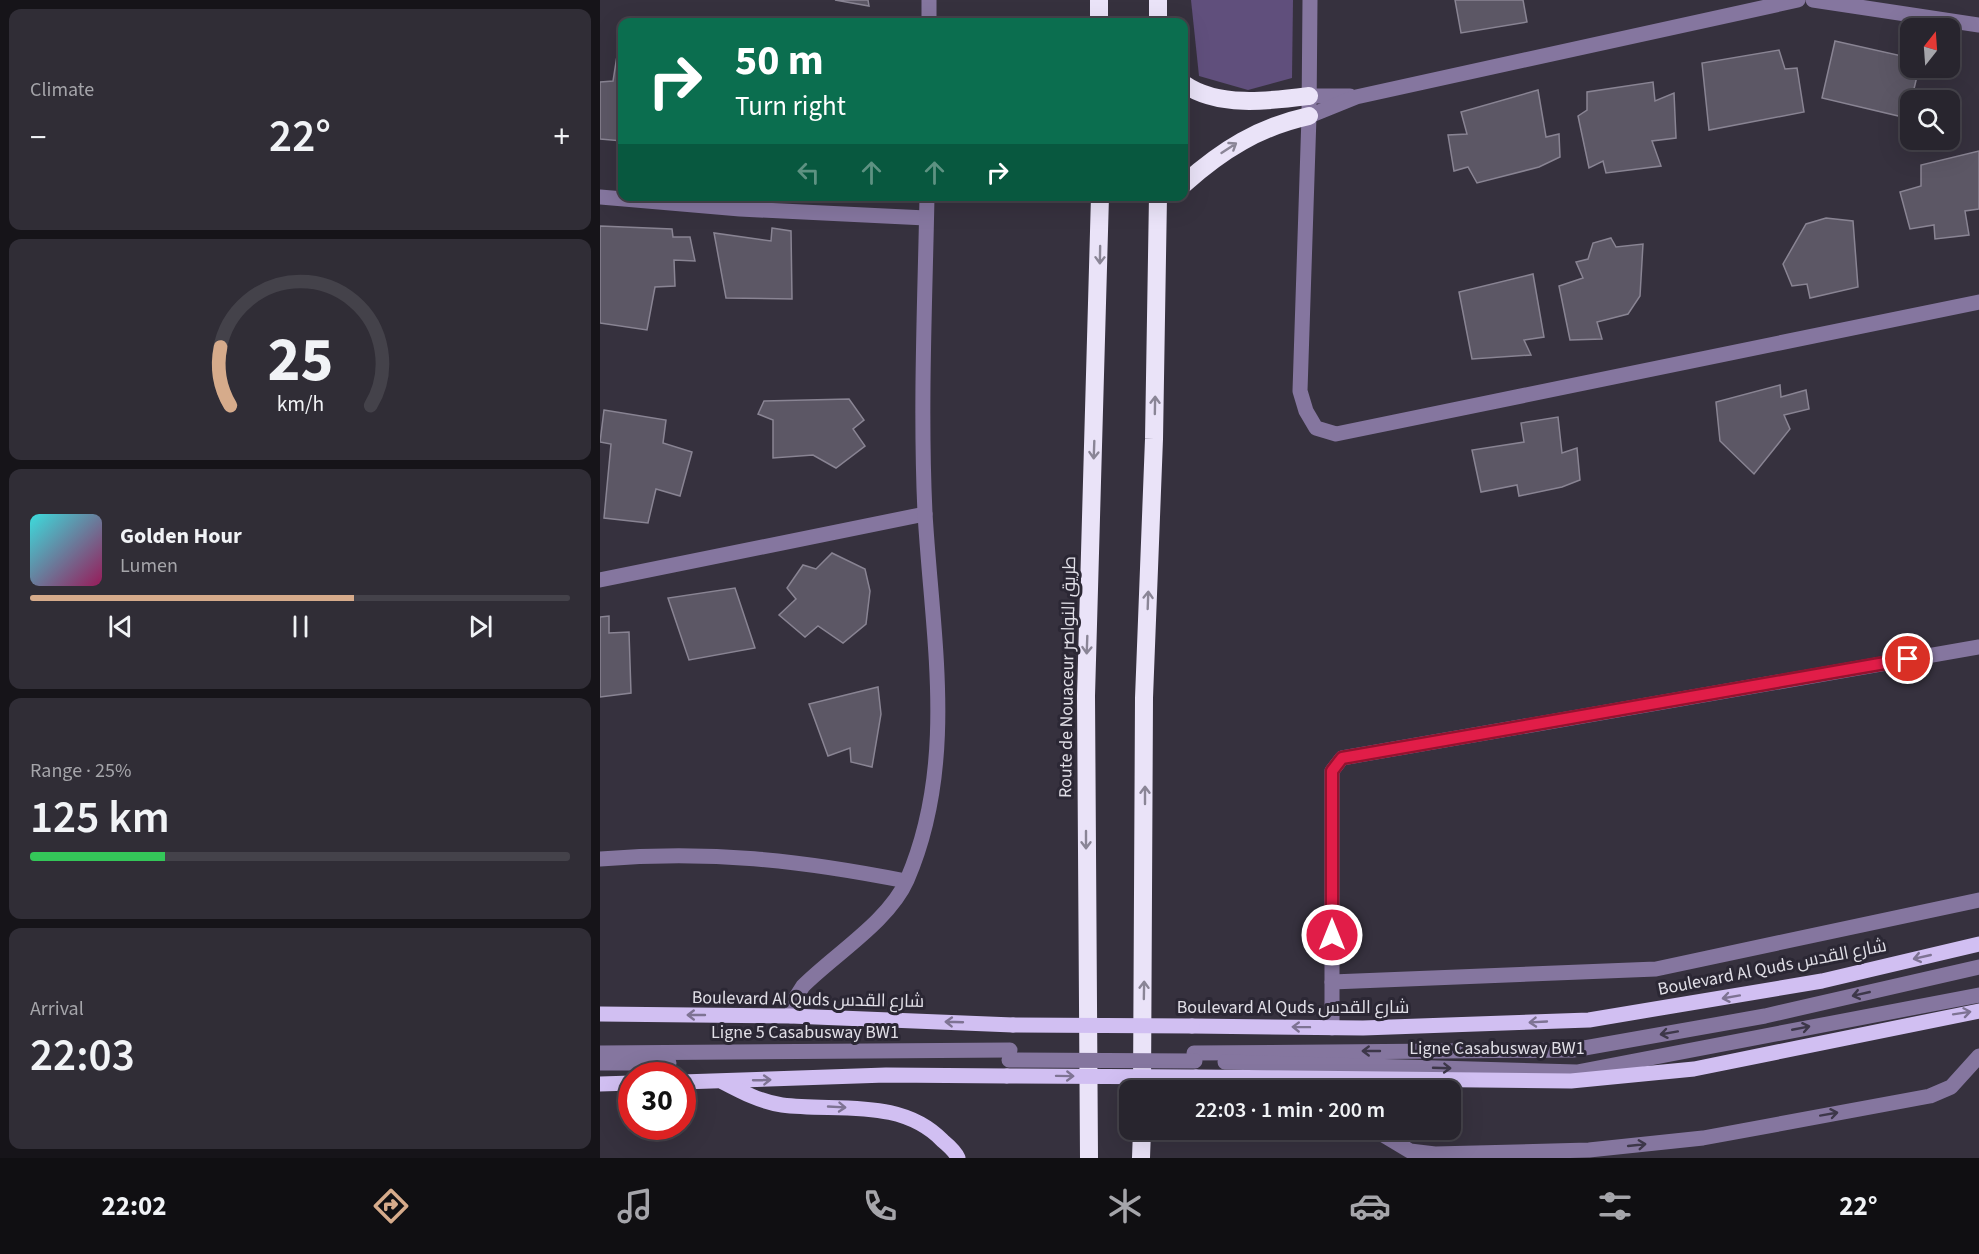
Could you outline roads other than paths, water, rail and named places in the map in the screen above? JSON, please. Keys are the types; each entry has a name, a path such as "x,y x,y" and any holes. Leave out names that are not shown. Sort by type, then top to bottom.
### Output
{"highway":[{"path":"1099,0 1099,18"},
{"path":"1158,0 1158,18"},
{"path":"1188,86 1212,97 1245,100 1309,96"},
{"path":"1188,181 1223,152 1249,135 1281,122 1309,116"},
{"name":"Route de Nouaceur طريق النواصر","path":"1089,1158 1086,696 1100,201"},
{"path":"1142,1080 1144,698 1162,201"},
{"path":"1142,1140 1142,1158"}],"main road":[{"name":"Boulevard Al Quds شارع القدس","path":"600,1014 791,1016 1013,1025 1332,1028 1589,1020 1822,981 1979,944"},
{"path":"1461,1081 1570,1081 1695,1069 1979,1011"},
{"path":"696,1082 886,1075 1008,1062 1196,1077 1313,1080"},
{"path":"720,1081 765,1102 898,1113 920,1123 938,1135 958,1158"},
{"path":"600,1084 618,1083"}],"street":[{"path":"929,0 929,18"},
{"path":"1310,0 1309,116 1300,392 1306,411 1316,428 1336,434 1979,302"},
{"path":"1309,116 1356,96 1798,0"},
{"path":"1813,0 1979,25"},
{"path":"1309,96 1356,96"},
{"path":"600,197 618,198"},
{"path":"651,201 926,218"},
{"path":"791,1016 796,996 803,986 890,907 906,881 926,822 937,766 939,701 926,514 923,407 927,201"},
{"path":"600,580 926,514"},
{"path":"1332,1028 1332,771 1342,758 1979,647"},
{"path":"600,859 648,855 740,855 835,867 906,881"},
{"path":"1332,982 1656,969 1979,900"},
{"name":"Ligne Casabusway BW1","path":"1008,1062 1573,1050 1765,1016 1979,967"},
{"name":"Ligne Casabusway BW1","path":"1194,1057 1577,1072 1979,995"},
{"name":"Ligne 5 Casabusway BW1","path":"600,1053 1008,1062"},
{"path":"1392,1140 1410,1151 1435,1154 1588,1150 1703,1138 1930,1096 1951,1087 1979,1056"},
{"name":"Ligne 5 Casabusway BW1","path":"600,1063 1008,1062"}]}
